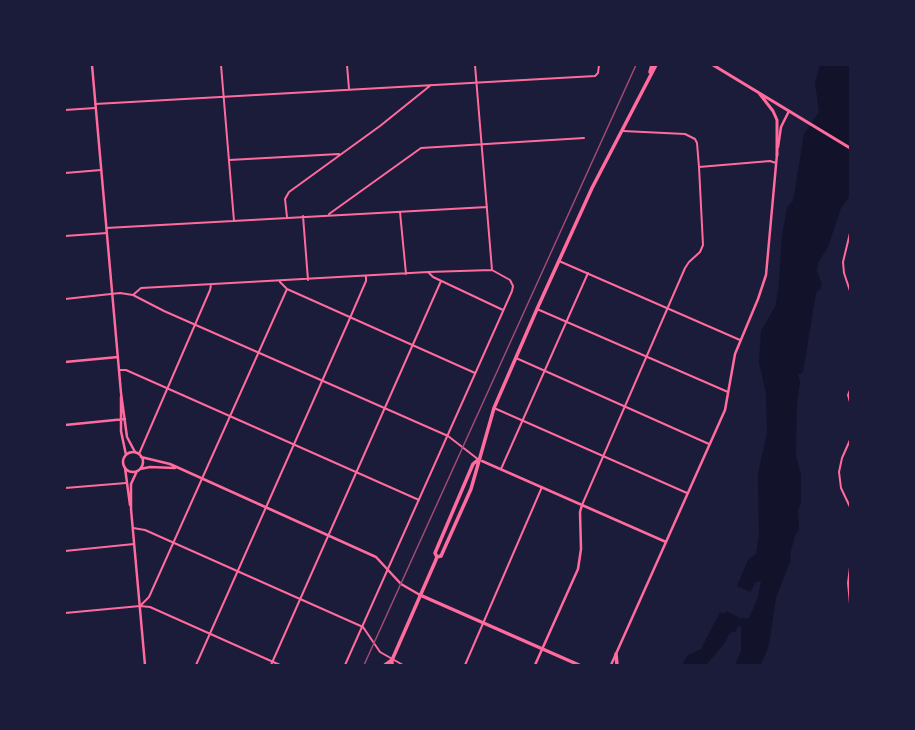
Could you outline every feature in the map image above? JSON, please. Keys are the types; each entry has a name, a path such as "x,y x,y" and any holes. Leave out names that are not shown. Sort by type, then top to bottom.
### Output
{"main road":[{"path":"437,557 442,556 471,489 494,408 537,309 592,188 648,77 652,65"},
{"path":"648,77 657,65"},
{"path":"713,65 850,148"},
{"path":"758,92 773,111 777,120 777,155"},
{"path":"392,665 392,660 437,557 435,553 473,464 480,460"},
{"path":"420,595 579,665"},
{"path":"616,654 617,665"},
{"path":"386,665 392,660"}],"street":[{"path":"92,65 121,393 127,437 135,452 150,461 163,462 376,556 400,584 420,595"},
{"path":"221,65 234,221"},
{"path":"348,65 349,89"},
{"path":"474,65 492,270"},
{"path":"95,104 595,76 598,73 599,65"},
{"path":"287,217 285,199 289,192 380,126 432,84"},
{"path":"65,110 95,108"},
{"path":"611,665 725,410 731,365 758,299 766,275 777,155 781,127 789,111"},
{"path":"535,665 580,565 580,512 582,505 685,268 700,252 703,245 697,143 692,136 685,134 625,132 621,130"},
{"path":"327,215 421,148 584,138"},
{"path":"229,160 340,154"},
{"path":"699,167 770,160 776,163"},
{"path":"65,173 101,170"},
{"path":"106,228 487,207"},
{"path":"400,212 406,274"},
{"path":"303,216 308,280"},
{"path":"65,236 107,233"},
{"path":"850,233 843,262 844,273 850,291"},
{"path":"559,261 740,340"},
{"path":"133,295 141,288 280,282 428,272 492,270 510,280 513,289 345,665"},
{"path":"428,272 441,281 503,310"},
{"path":"501,469 588,273"},
{"path":"196,665 350,318 366,281 366,276"},
{"path":"271,665 441,281"},
{"path":"280,282 287,289 475,373"},
{"path":"145,665 130,484 142,463 140,456 196,324 211,284"},
{"path":"140,606 149,597 175,542 287,289"},
{"path":"65,299 125,293 133,295 448,436 480,460 666,542"},
{"path":"537,309 728,392"},
{"path":"65,362 118,357"},
{"path":"516,358 709,444"},
{"path":"119,370 126,370 168,388 419,500"},
{"path":"850,390 848,395 850,402"},
{"path":"121,393 120,431 126,455 123,462 131,509"},
{"path":"494,408 604,455 687,493"},
{"path":"65,425 125,419"},
{"path":"850,440 842,458 839,472 841,488 850,507"},
{"path":"126,455 135,452"},
{"path":"125,468 131,471 150,466 175,468"},
{"path":"65,488 126,482"},
{"path":"464,665 542,487"},
{"path":"133,528 145,530 175,542 362,627 380,652 403,665"},
{"path":"65,551 134,544"},
{"path":"850,567 848,583 850,604"},
{"path":"65,613 140,606 151,607 280,665"}],"shaded area":[{"path":"820,65 850,65 850,196 841,208 828,247 819,261 817,270 822,285 816,293 803,372 798,375 800,382 797,403 796,456 801,475 801,503 798,510 799,530 795,535 790,555 791,560 776,597 769,645 761,665 735,665 741,651 741,627 738,626 736,631 730,633 724,644 706,665 682,665 687,656 701,649 720,612 724,614 726,611 740,618 749,618 757,600 761,582 758,581 755,583 750,592 737,586 748,560 756,554 759,535 758,474 767,433 766,393 759,362 761,331 776,305 782,237 787,207 793,201 804,134 819,112 815,82"}],"railway":[{"path":"364,665 636,65"}]}
